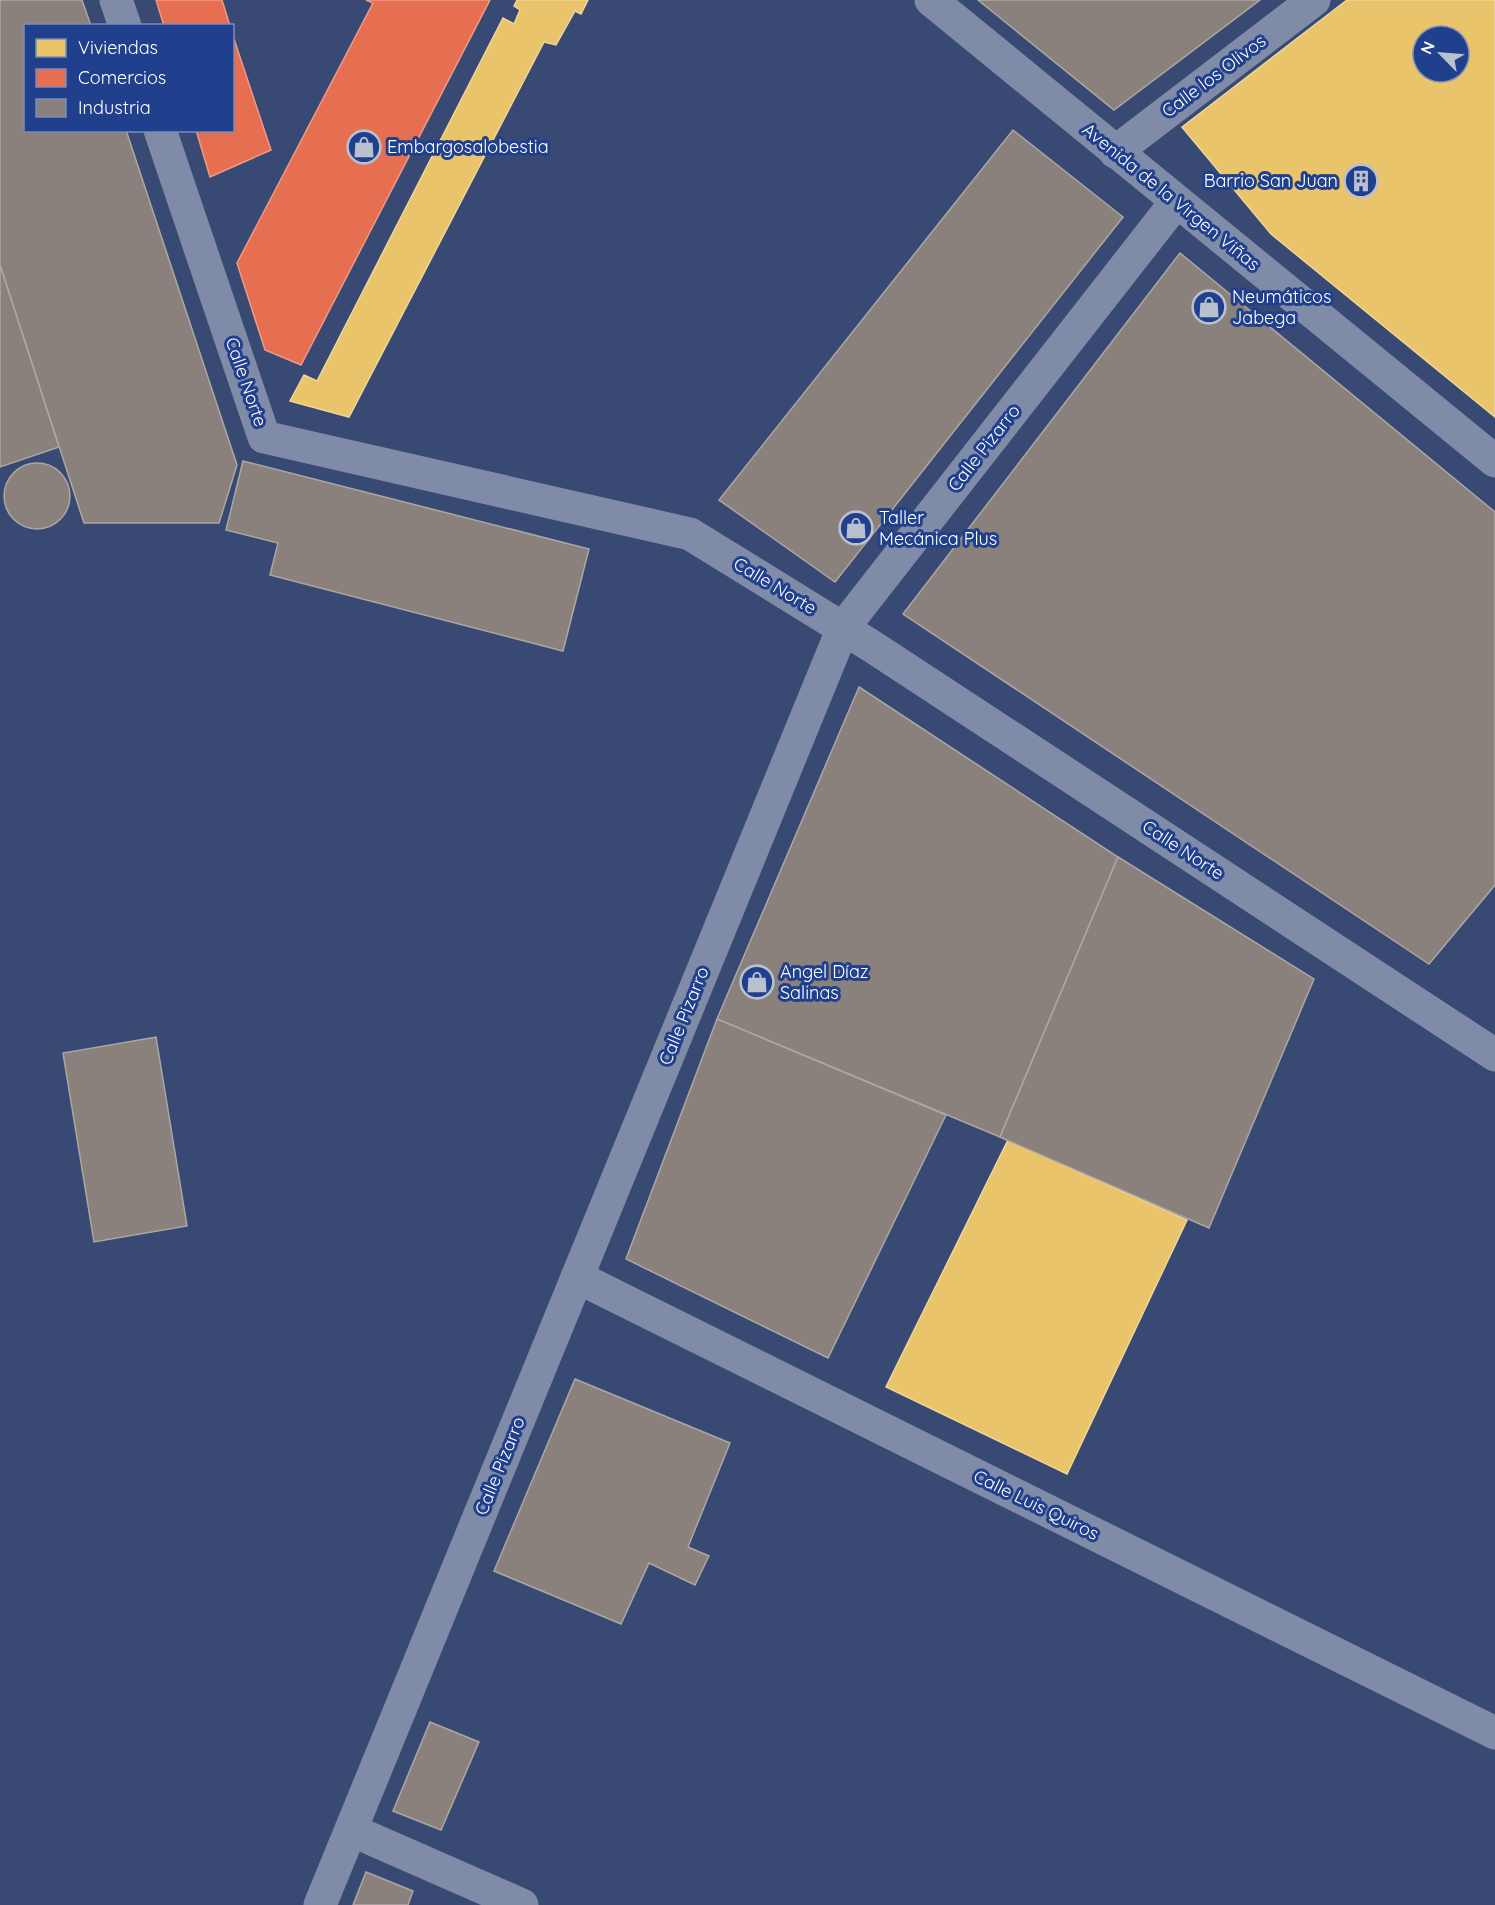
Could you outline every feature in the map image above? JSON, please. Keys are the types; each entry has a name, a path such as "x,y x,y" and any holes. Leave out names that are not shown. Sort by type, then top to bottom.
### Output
{"street":[{"path":"116,0 123,24"},
{"name":"Avenida de la Virgen Viñas","path":"931,0 1495,461"},
{"name":"Calle los Olivos","path":"1115,152 1314,0"},
{"name":"Calle Norte","path":"161,132 264,437 690,534 843,628 1495,1055"},
{"name":"Calle Pizarro","path":"320,1905 843,628 1176,202"},
{"name":"Calle Luis Quiros","path":"577,1277 1495,1733"},
{"path":"351,1830 522,1905"}],"building: Viviendas":[{"path":"517,0 588,0 581,14 575,11 556,45 544,42 349,417 290,401 304,375 317,381 503,18 514,24 520,10 514,6"},
{"name":"Barrio San Juan","path":"1347,0 1495,0 1495,417 1271,234 1182,127"},
{"path":"1008,1140 1187,1220 1067,1474 886,1387"}],"building: Comercios":[{"path":"156,0 222,0 229,24 163,24"},
{"path":"366,0 490,0 301,365 265,350 237,263 373,3"},
{"path":"234,39 271,150 210,177 197,132 234,132"}],"building: Industria":[{"path":"0,0 82,0 90,24 24,24 24,132 127,132 237,465 219,523 84,523 0,265"},
{"path":"978,0 1260,0 1114,110"},
{"path":"1013,130 1123,217 835,582 719,500"},
{"path":"1180,253 1495,512 1495,885 1429,964 903,614"},
{"path":"0,265 59,447 0,467"},
{"path":"243,461 589,549 563,651 270,575 278,543 226,530"},
{"path":"37,463 50,466 60,473 67,483 70,496 67,509 60,519 50,526 37,529 24,526 14,519 7,509 4,496 7,483 14,473 24,466"},
{"path":"859,687 1118,857 1000,1137 717,1019"},
{"path":"1118,857 1314,979 1209,1228 1000,1137"},
{"path":"717,1019 946,1115 828,1358 626,1259"},
{"path":"156,1037 187,1226 94,1242 63,1053"},
{"path":"575,1379 730,1443 688,1547 709,1556 695,1585 649,1563 621,1624 494,1571"},
{"path":"430,1722 479,1742 441,1830 393,1811"},
{"path":"366,1872 413,1891 408,1905 353,1905"}],"place":[{"name":"Embargosalobestia","path":"364,147"},
{"name":"Barrio San Juan","path":"1361,181"},
{"name":"Neumáticos Jabega","path":"1209,307"},
{"name":"Taller Mecánica Plus","path":"856,528"},
{"name":"Angel Díaz Salinas","path":"757,982"}]}
